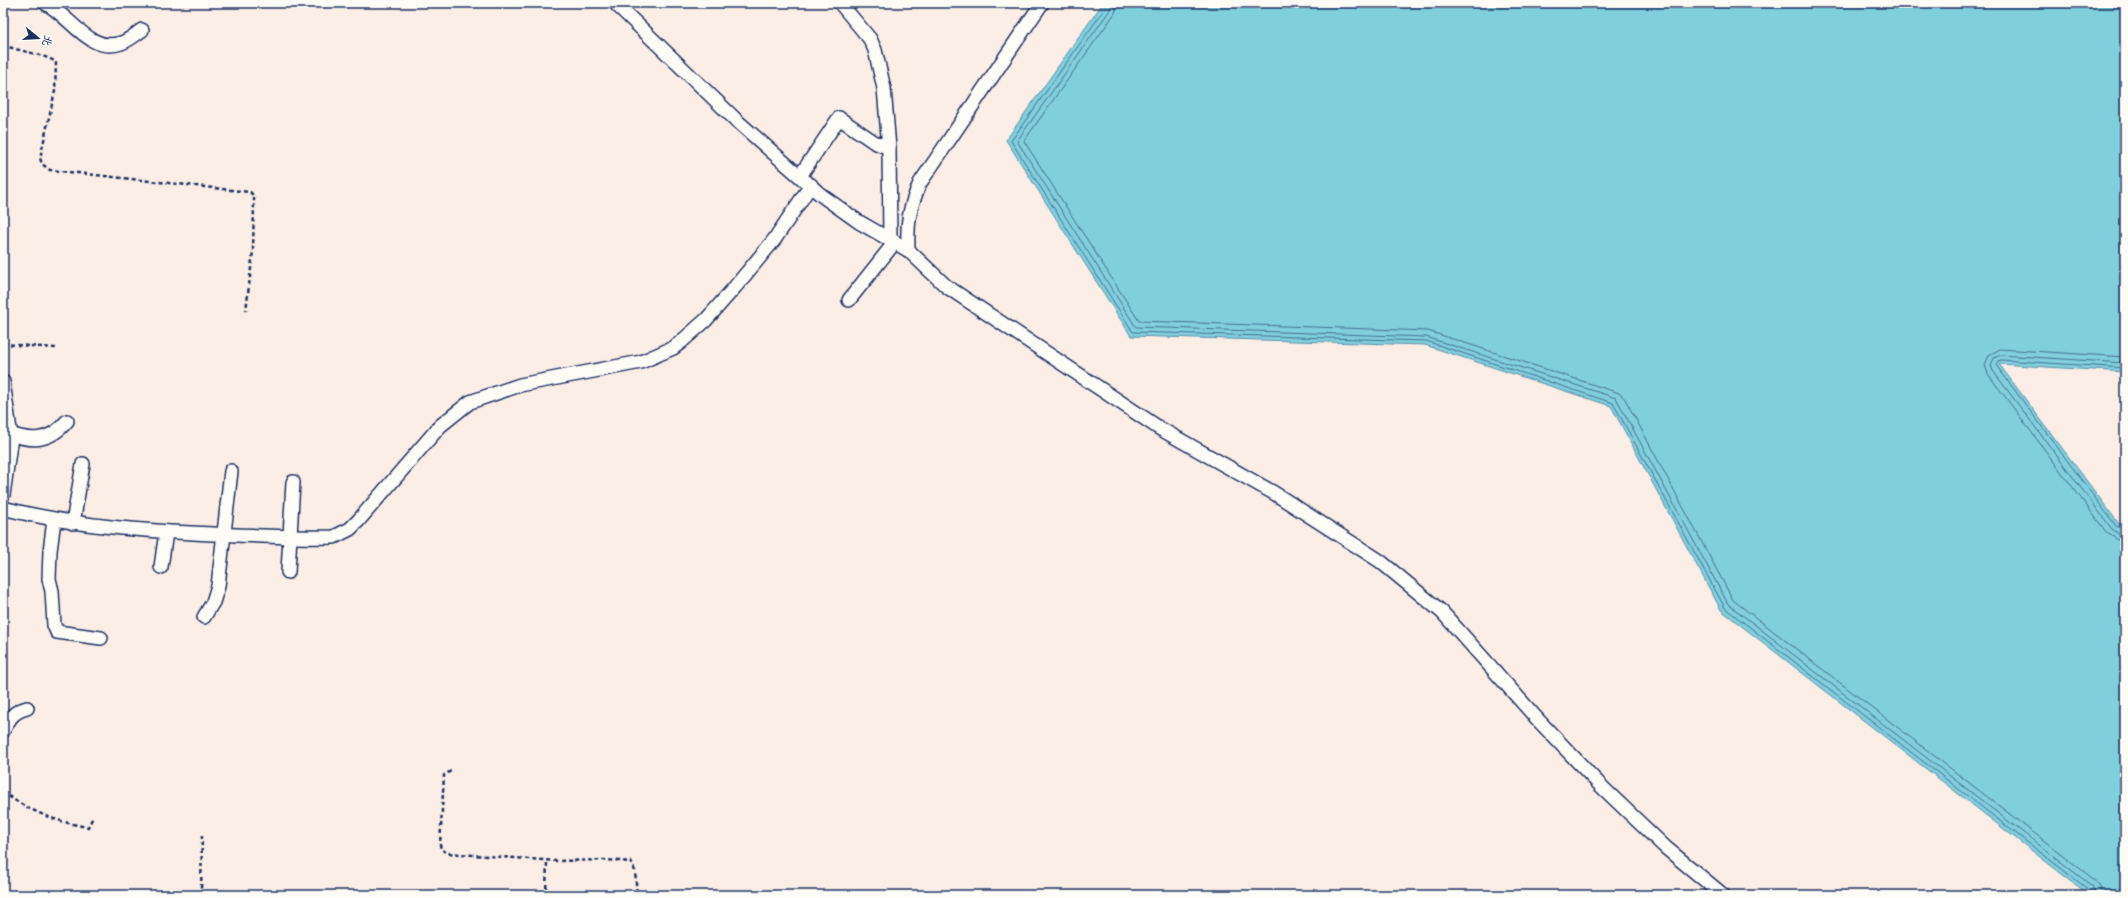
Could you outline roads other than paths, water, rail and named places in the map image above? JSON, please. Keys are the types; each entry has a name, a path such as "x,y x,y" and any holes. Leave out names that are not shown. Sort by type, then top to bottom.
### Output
{"street":[{"path":"46,3 63,14 79,31 99,43 112,45 123,43 142,30"},
{"path":"615,3 736,120 800,176 859,222 908,250 946,286 1159,428 1274,493 1380,561 1442,612 1539,721 1601,786 1666,848 1723,895"},
{"path":"840,3 870,39 875,50 884,88 889,148 892,241 849,300"},
{"path":"908,250 907,232 910,208 920,183 1042,3"},
{"path":"800,176 839,118 874,142 889,148"},
{"path":"3,508 73,523 166,532 291,537 334,537 350,529 374,504 440,426 470,402 520,384 640,362 673,348 706,320 735,287 774,240 811,185"},
{"path":"3,382 10,459 3,495"},
{"path":"7,433 25,439 46,437 58,432 68,421"},
{"path":"73,523 83,464"},
{"path":"204,617 213,602 218,586 231,471"},
{"path":"288,572 293,482"},
{"path":"54,520 50,551 49,579 52,591 54,625 57,632 101,638"},
{"path":"161,567 166,532"},
{"path":"3,731 11,715 16,711 27,708"}],"water":[{"path":"1103,3 2125,3 2125,372 1999,364 2119,524 2125,527 2125,895 2089,895 1721,610 1611,406 1425,345 1131,336 1006,140"}]}
